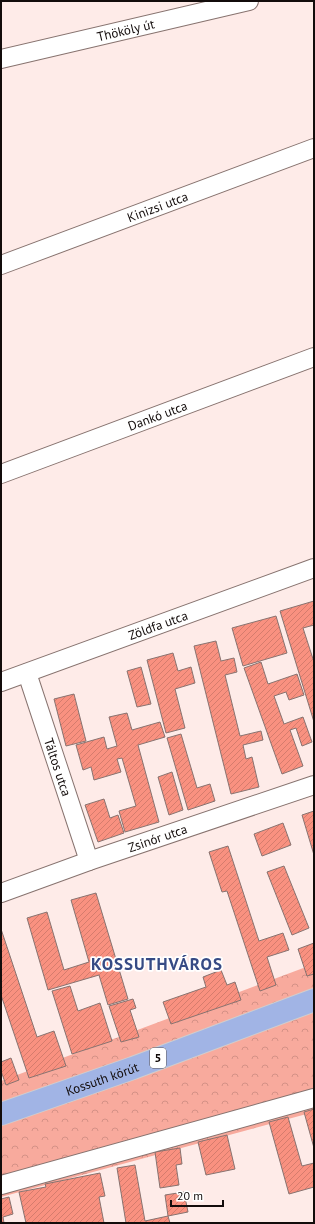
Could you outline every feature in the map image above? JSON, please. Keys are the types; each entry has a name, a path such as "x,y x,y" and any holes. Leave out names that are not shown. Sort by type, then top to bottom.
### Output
{"main road":[{"name":"Kossuth körút","path":"1,1114 133,1068 314,1000"}],"street":[{"name":"Thököly út","path":"1,59 250,1"},
{"name":"Kinizsi utca","path":"1,265 314,148"},
{"name":"Dankó utca","path":"1,474 314,357"},
{"name":"Zöldfa utca","path":"1,682 314,568"},
{"name":"Táltos utca","path":"27,673 89,861"},
{"name":"Zsinór utca","path":"1,893 89,861 314,784"},
{"path":"1,1185 314,1098"}],"green space":[{"path":"314,964 314,1112 1,1197 1,1081"}],"building":[{"path":"314,601 314,625 303,628 314,662 314,722 280,611"},
{"path":"276,616 287,653 243,666 232,628"},
{"path":"216,641 221,661 234,658 237,672 225,675 240,736 261,731 263,740 243,745 246,759 252,757 259,787 231,794 194,646"},
{"path":"173,653 178,671 191,667 195,683 175,689 185,728 166,733 147,660"},
{"path":"261,662 268,684 297,674 304,695 289,700 286,692 274,696 284,724 303,717 312,742 302,746 296,728 290,730 303,766 282,774 244,668"},
{"path":"141,667 151,704 137,707 127,671"},
{"path":"74,694 86,741 66,746 54,699"},
{"path":"127,713 132,730 160,722 165,737 138,745 159,822 125,832 119,811 136,806 122,758 117,759 121,772 94,780 91,767 83,770 76,745 104,737 107,749 117,746 109,717"},
{"path":"181,734 197,788 210,784 215,801 188,810 167,738"},
{"path":"172,772 183,810 169,815 158,777"},
{"path":"104,799 110,818 118,815 124,833 98,842 85,805"},
{"path":"314,811 314,855 302,815"},
{"path":"283,823 291,845 262,856 254,834"},
{"path":"228,846 259,941 283,933 289,950 267,957 276,985 260,991 227,891 222,892 209,852"},
{"path":"284,866 309,928 292,935 267,872"},
{"path":"96,893 128,999 108,1005 99,975 48,990 27,918 47,912 64,970 89,962 71,900"},
{"path":"1,929 37,1037 54,1031 66,1066 29,1078 1,995"},
{"path":"314,943 314,974 307,976 298,949"},
{"path":"221,970 227,985 235,982 241,1000 171,1024 163,1002 206,987 203,977"},
{"path":"70,986 78,1011 100,1003 112,1041 72,1054 52,991"},
{"path":"133,999 136,1008 130,1010 139,1037 121,1042 109,1006"},
{"path":"11,1058 19,1080 6,1085 1,1071 1,1062"},
{"path":"314,1109 314,1148 304,1112"},
{"path":"288,1117 302,1166 314,1163 314,1187 289,1194 269,1122"},
{"path":"227,1135 235,1169 206,1175 198,1142"},
{"path":"180,1148 182,1164 176,1165 179,1185 160,1188 155,1152"},
{"path":"135,1165 145,1221 168,1216 170,1223 126,1223 117,1168"},
{"path":"100,1173 105,1196 99,1197 104,1223 26,1223 19,1192 46,1187 45,1184"},
{"path":"184,1192 188,1212 168,1216 165,1195"},
{"path":"9,1197 13,1214 3,1217 4,1223 1,1223 1,1199"}],"district":[{"name":"KOSSUTHVÁROS","path":"157,964"}]}
